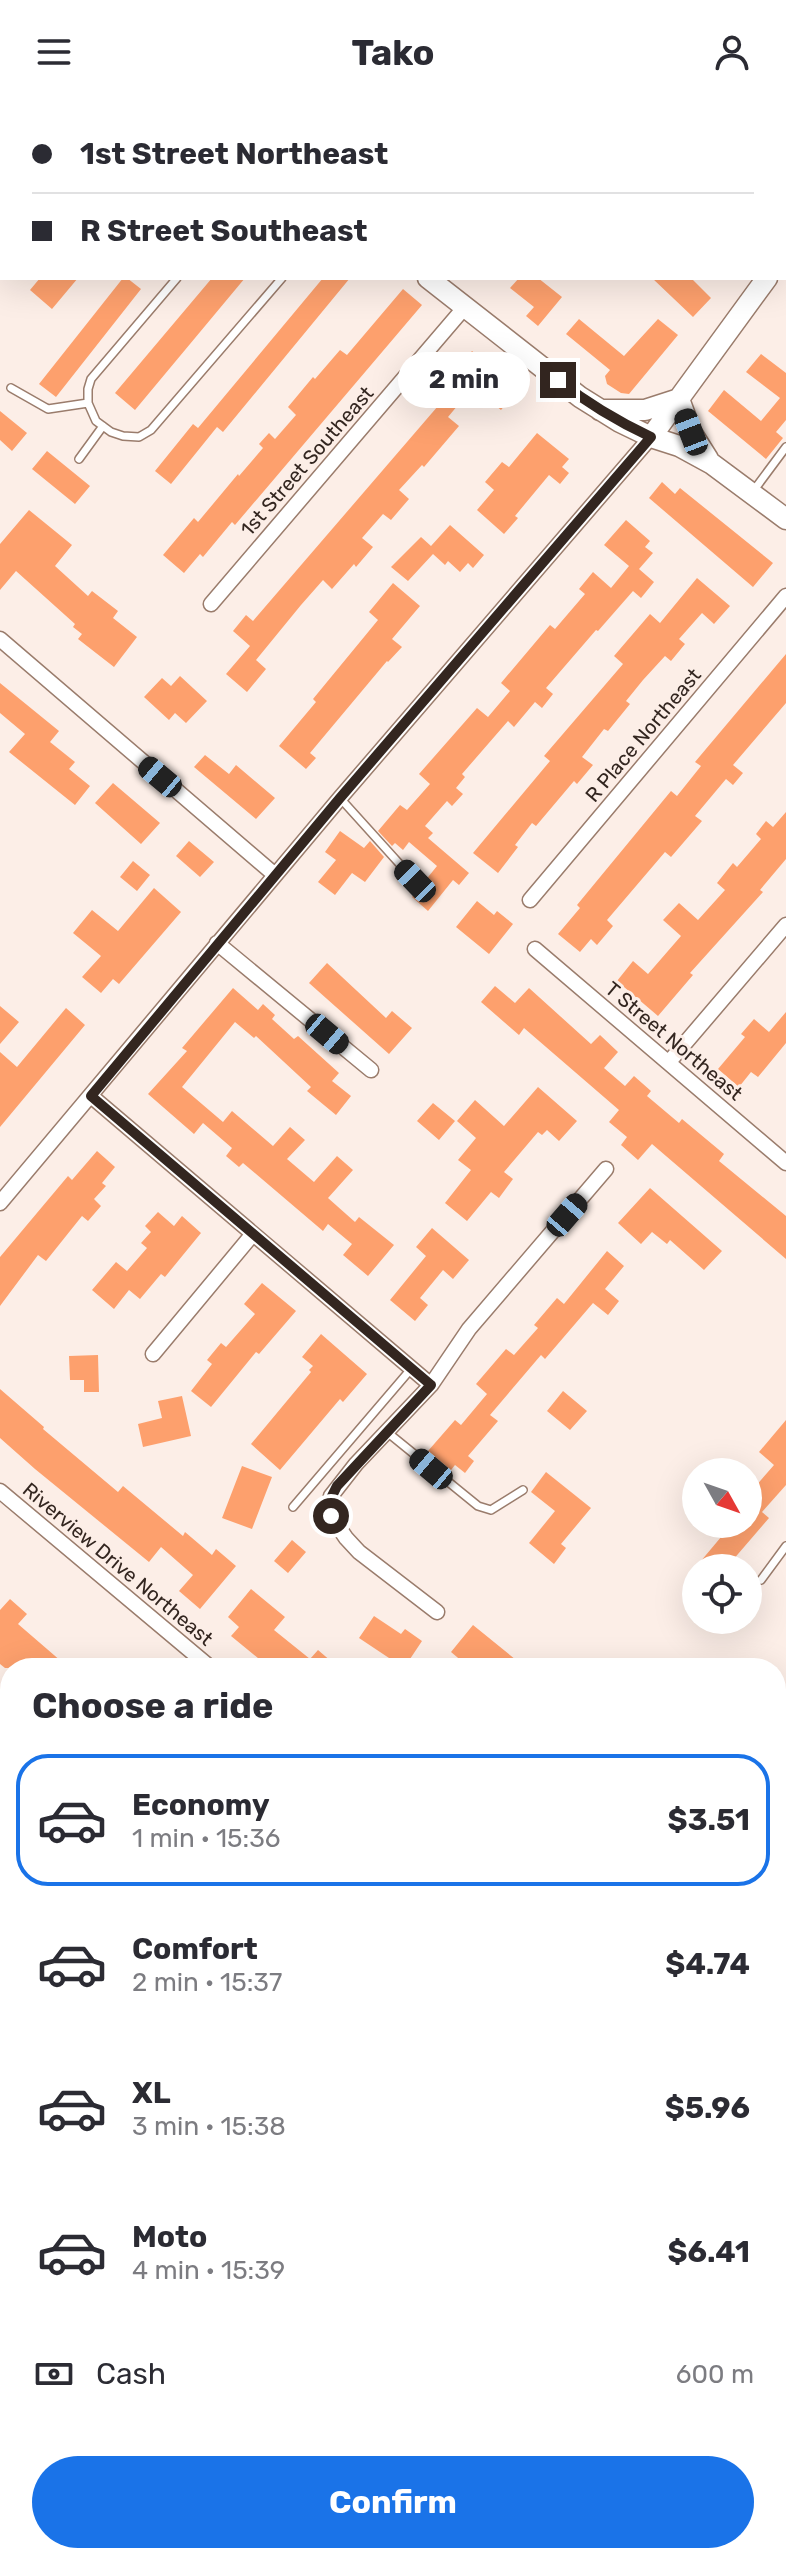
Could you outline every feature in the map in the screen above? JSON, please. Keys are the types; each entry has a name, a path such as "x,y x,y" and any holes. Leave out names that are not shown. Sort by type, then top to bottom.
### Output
{"main road":[{"path":"430,280 580,397 651,437 679,446 710,463 786,519"},
{"path":"651,437 759,281"},
{"path":"600,410 645,410 679,399"},
{"path":"679,399 691,432 710,463"}],"street":[{"name":"1st Street Southeast","path":"211,604 464,308"},
{"path":"0,1203 340,798 651,437"},
{"name":"R Place Northeast","path":"530,900 786,596"},
{"path":"0,639 275,875"},
{"path":"669,1062 786,925"},
{"path":"217,943 371,1070"},
{"name":"T Street Northeast","path":"535,949 786,1163"},
{"path":"91,1096 431,1385"},
{"path":"437,1612 359,1552 337,1527 330,1511 330,1500 337,1486 431,1385 469,1329 606,1169"},
{"path":"153,1354 252,1235"},
{"name":"Riverview Drive Northeast","path":"0,1491 199,1658"}],"lane":[{"path":"175,280 91,379 88,403 96,421 111,432 139,437 151,430 280,280"},
{"path":"11,388 48,409 88,403"},
{"path":"79,459 103,426"},
{"path":"752,492 786,447"},
{"path":"340,798 415,881"},
{"path":"293,1507 411,1369"},
{"path":"387,1432 478,1506 491,1510 523,1490"},
{"path":"762,1579 786,1546"}],"building":[{"path":"38,280 76,280 52,309 30,290"},
{"path":"121,280 130,280 141,289 56,397 39,384"},
{"path":"210,280 243,280 135,410 115,393"},
{"path":"321,280 348,280 223,432 217,427 171,484 155,471 193,424 198,428"},
{"path":"517,280 541,280 562,297 538,326 526,316 534,307 510,288"},
{"path":"654,280 693,280 711,298 693,317"},
{"path":"403,289 422,305 235,525 232,522 203,557 200,554 184,573 163,555 194,518 198,522 239,476 263,448 259,444 269,433 275,439 296,415 288,407 313,377 315,379 340,350 347,355"},
{"path":"579,319 624,356 658,319 678,335 629,394 621,393 607,384 605,376 610,370 566,334"},
{"path":"472,351 518,389 501,410 473,387 448,417 459,426 424,467 422,465 399,490 409,499 391,520 383,514 362,538 373,547 356,567 354,564 332,589 323,580 301,605 256,660 266,669 247,692 226,674 250,646 233,631 246,615 253,621 444,399 436,393"},
{"path":"761,354 786,373 786,420 776,432 783,438 766,459 708,411 724,390 761,421 780,398 746,372"},
{"path":"0,411 27,433 12,451 0,440"},
{"path":"537,433 569,459 562,467 569,473 560,484 549,475 504,534 477,510 494,490 485,482 502,462 509,467"},
{"path":"47,451 90,486 75,504 32,469"},
{"path":"662,482 675,494 680,488 773,563 753,587 649,498"},
{"path":"29,510 72,545 55,566 88,596 92,591 118,611 113,618 137,637 114,667 78,639 82,634 73,627 75,624 16,571 0,590 0,544"},
{"path":"626,520 650,541 645,547 653,553 639,569 654,582 641,598 633,591 596,630 546,688 553,694 542,708 535,702 514,727 508,721 462,774 465,777 456,788 463,794 452,806 447,801 425,826 433,833 428,838 469,873 459,885 453,880 428,911 412,897 437,866 409,842 403,850 395,843 392,846 378,831 400,805 407,810 430,784 419,774 477,708 488,717 510,691 501,683 550,625 555,629 585,594 579,589 593,572 611,588 629,566 604,545"},
{"path":"450,525 484,555 473,568 468,563 460,572 448,561 445,565 433,554 408,581 391,567 421,537 431,546"},
{"path":"697,578 730,606 714,624 702,613 679,639 685,644 671,661 665,656 643,680 626,701 630,704 608,731 604,729 582,757 593,765 577,784 574,781 536,826 532,823 498,873 473,853 550,761 544,756 623,664 614,656 650,614 660,623"},
{"path":"393,583 420,606 392,639 402,647 310,753 316,758 306,769 279,746 378,620 369,612"},
{"path":"786,654 786,703 733,765 743,773 733,785 726,779 695,816 702,821 671,857 665,852 607,920 613,926 597,945 591,939 580,952 558,934 580,908 577,905 671,791 677,796 701,766 695,762"},
{"path":"180,676 207,701 186,723 175,713 169,720 144,697 162,678 171,686"},
{"path":"0,683 59,731 50,742 75,762 69,769 90,786 75,805 9,752 25,734 0,713"},
{"path":"205,755 229,774 236,765 275,798 256,819 194,767"},
{"path":"113,783 160,823 141,844 95,803"},
{"path":"786,812 786,859 760,890 763,892 690,973 693,975 658,1016 617,981 633,961 648,974 681,936 663,920 679,903 698,920 725,890 717,883 733,863 737,867 761,839 756,834 766,821 773,827"},
{"path":"340,831 364,848 370,841 384,857 365,882 352,873 335,895 318,882 336,860 325,852"},
{"path":"189,841 214,862 200,877 176,856"},
{"path":"133,861 150,875 137,891 120,877"},
{"path":"154,888 181,912 119,984 113,979 101,993 82,977 101,956 73,933 92,910 118,931"},
{"path":"477,901 494,915 497,911 513,924 489,954 456,927"},
{"path":"327,963 386,1018 392,1011 412,1028 389,1054 309,983"},
{"path":"495,986 515,1003 529,988 591,1044 600,1035 618,1052 604,1068 625,1086 634,1076 651,1091 647,1096 679,1123 682,1119 724,1154 719,1161 786,1216 786,1259 652,1144 638,1160 621,1145 627,1137 609,1122 619,1110 524,1028 519,1035 481,1002"},
{"path":"233,988 258,1010 263,1004 275,1015 272,1019 294,1039 298,1036 339,1073 332,1081 351,1096 336,1115 307,1091 311,1087 256,1036 254,1038 235,1022 182,1087 223,1122 232,1111 273,1146 290,1127 305,1140 287,1159 314,1182 337,1156 353,1170 328,1198 355,1222 359,1217 394,1245 368,1276 343,1255 352,1244 328,1224 323,1231 243,1163 239,1167 226,1156 232,1148 203,1123 194,1134 148,1094 187,1051 182,1048"},
{"path":"0,1006 19,1022 0,1044"},
{"path":"66,1008 85,1025 0,1127 0,1052 17,1067"},
{"path":"786,1012 786,1043 758,1077 751,1072 739,1087 718,1069 745,1037 741,1034 754,1019 769,1032"},
{"path":"538,1087 577,1121 559,1141 547,1130 542,1135 538,1132 504,1172 513,1179 499,1198 491,1192 467,1221 445,1203 471,1170 458,1160 476,1138 457,1121 475,1100 504,1126"},
{"path":"433,1103 455,1121 439,1140 417,1121"},
{"path":"97,1151 115,1167 102,1183 106,1186 94,1199 101,1206 88,1221 82,1216 46,1261 38,1255 0,1306 0,1257 68,1176 72,1180"},
{"path":"650,1188 722,1251 704,1270 670,1240 667,1244 652,1232 641,1244 618,1223"},
{"path":"158,1212 174,1226 182,1216 201,1233 165,1277 161,1274 140,1299 129,1290 114,1309 92,1290 116,1262 127,1271 147,1248 141,1243 151,1232 145,1226"},
{"path":"432,1228 469,1260 453,1279 443,1270 420,1298 428,1305 415,1321 390,1300 426,1256 416,1247"},
{"path":"607,1251 624,1266 605,1289 619,1301 608,1315 593,1303 545,1359 541,1355 490,1415 498,1421 468,1456 474,1461 465,1473 455,1465 451,1470 428,1451 455,1420 461,1425 487,1394 476,1384 506,1349 514,1355 538,1328 534,1325 557,1298 564,1304"},
{"path":"262,1283 296,1311 259,1354 256,1352 211,1407 191,1391 212,1364 207,1360 221,1343 226,1347 255,1314 244,1304"},
{"path":"321,1334 367,1374 343,1402 340,1399 280,1470 251,1444 311,1372 309,1370 313,1366 302,1357"},
{"path":"98,1355 99,1392 84,1392 84,1380 70,1380 69,1356"},
{"path":"0,1389 118,1492 123,1486 183,1536 185,1532 212,1555 216,1549 236,1566 200,1609 179,1591 193,1575 161,1547 149,1562 0,1438"},
{"path":"563,1391 587,1411 570,1430 547,1411"},
{"path":"182,1396 191,1436 143,1447 138,1424 162,1418 158,1401"},
{"path":"786,1420 786,1485 762,1512 762,1479 774,1465 759,1452"},
{"path":"242,1466 272,1477 252,1529 222,1518"},
{"path":"546,1472 591,1508 561,1544 566,1548 554,1564 529,1543 555,1511 531,1492"},
{"path":"762,1512 769,1518 762,1526"},
{"path":"720,1538 752,1538 738,1554 707,1554"},
{"path":"292,1540 306,1552 288,1573 274,1561"},
{"path":"251,1589 285,1617 274,1630 309,1658 258,1658 231,1636 239,1627 228,1617"},
{"path":"10,1599 27,1614 18,1624 57,1658 0,1658 0,1610"},
{"path":"374,1616 401,1634 405,1629 422,1641 411,1658 389,1658 359,1638"},
{"path":"473,1625 514,1658 458,1658 451,1652"},
{"path":"318,1650 327,1658 311,1658"}],"route":[{"path":"331,1516 330,1500 337,1486 431,1385 91,1096 340,798 651,437 620,422 558,380"}]}
